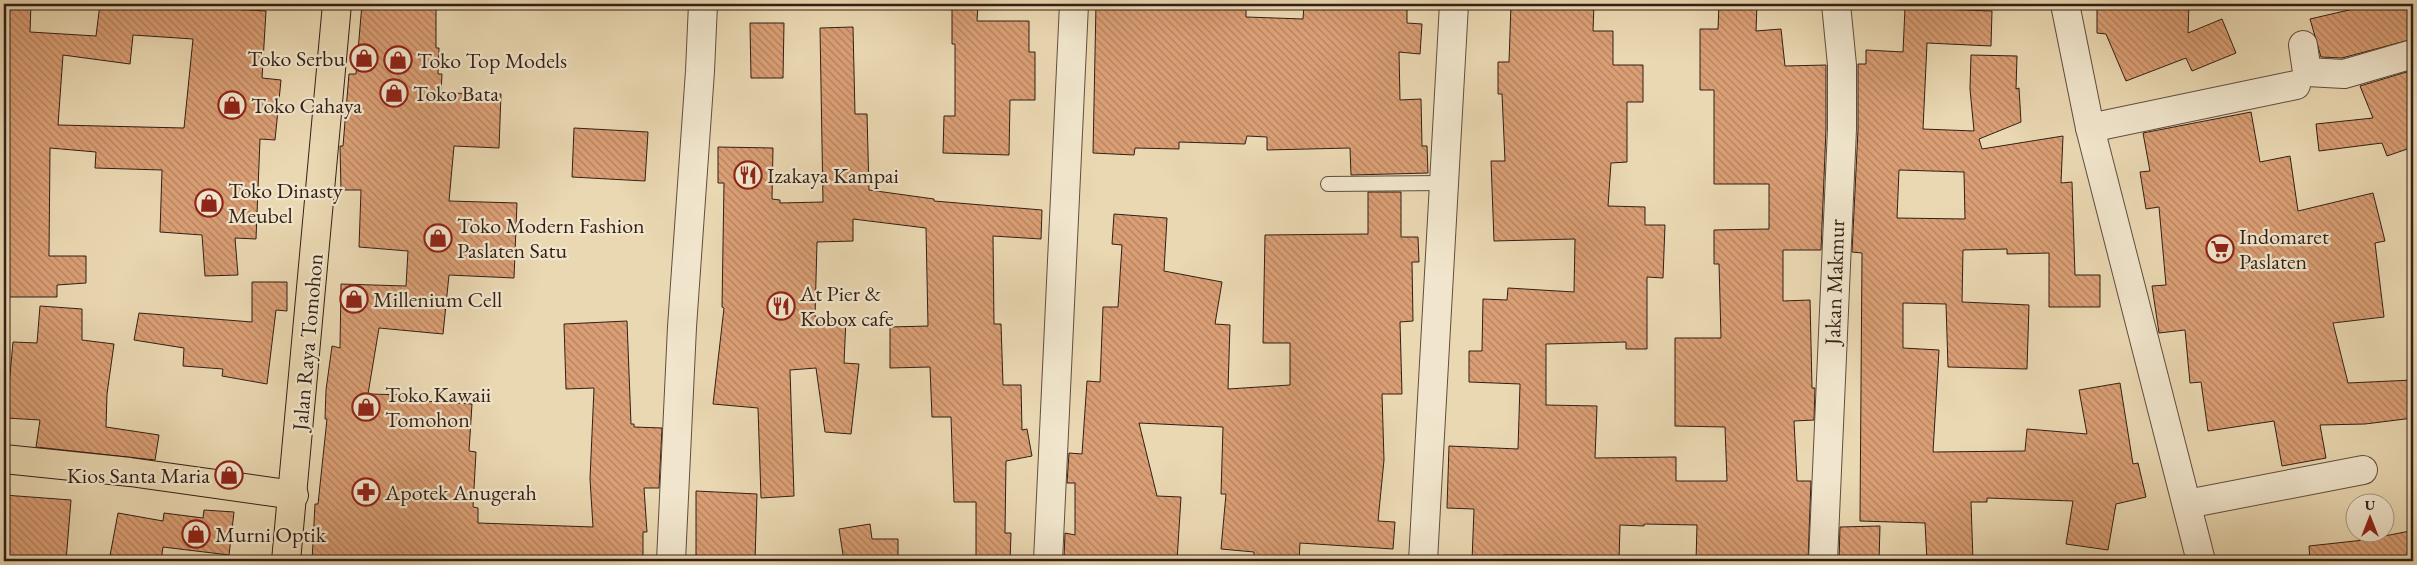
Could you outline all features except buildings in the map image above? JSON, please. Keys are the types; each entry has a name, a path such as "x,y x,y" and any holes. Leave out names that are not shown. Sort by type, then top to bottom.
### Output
{"main road":[{"name":"Jalan Raya Tomohon","path":"286,561 294,495 337,4"},
{"path":"4,459 130,472 294,495"}],"street":[{"path":"671,561 682,327 700,81 703,4"},
{"path":"1048,561 1074,4"},
{"path":"1423,561 1454,4"},
{"name":"Jakan Makmur","path":"1823,561 1842,129 1842,65 1836,4"},
{"path":"2066,4 2090,128 2201,561"},
{"path":"2303,45 2307,72 2344,74 2413,54"},
{"path":"2090,128 2296,85"},
{"path":"2187,504 2363,470"}],"lane":[{"path":"1328,184 1444,183"}],"place":[{"name":"Toko Serbu","path":"364,58"},
{"name":"Toko Top Models","path":"398,60"},
{"name":"Toko Bata","path":"394,93"},
{"name":"Toko Cahaya","path":"232,105"},
{"name":"Izakaya Kampai","path":"748,175"},
{"name":"Toko Dinasty Meubel","path":"209,203"},
{"name":"Toko Modern Fashion Paslaten Satu","path":"438,238"},
{"name":"Indomaret Paslaten","path":"2220,249"},
{"name":"Millenium Cell","path":"354,299"},
{"name":"At Pier & Kobox cafe","path":"781,306"},
{"name":"Toko Kawaii Tomohon","path":"366,407"},
{"name":"Kios Santa Maria","path":"229,475"},
{"name":"Apotek Anugerah","path":"366,492"},
{"name":"Murni Optik","path":"196,534"}]}
